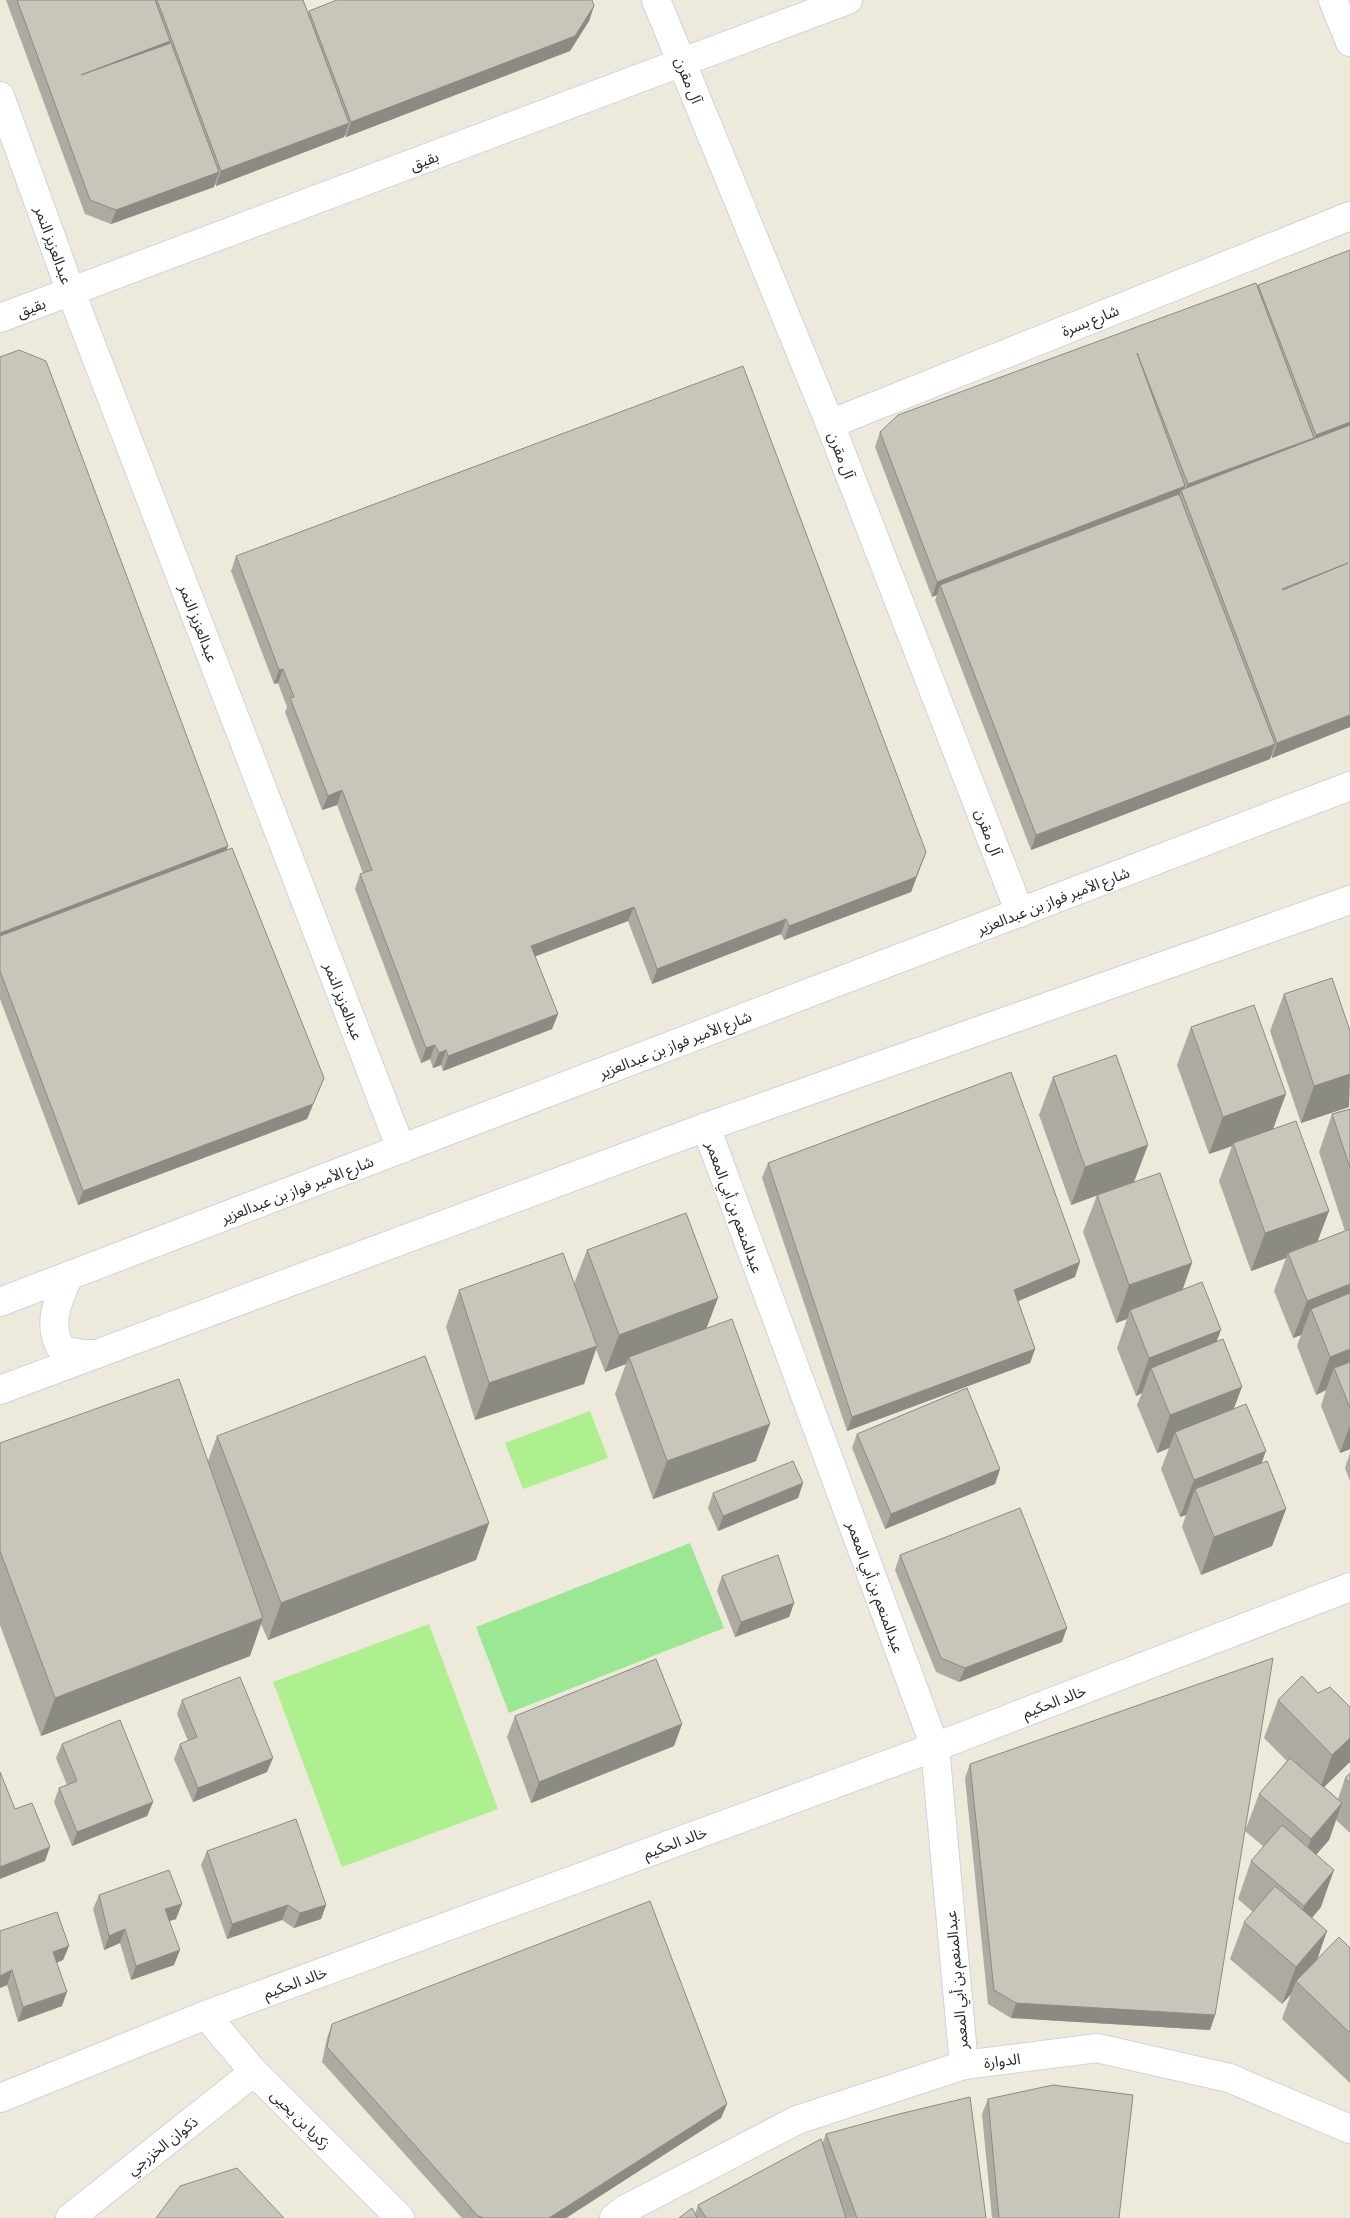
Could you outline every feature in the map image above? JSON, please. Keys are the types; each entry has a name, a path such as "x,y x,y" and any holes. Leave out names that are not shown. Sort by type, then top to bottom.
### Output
{"street":[{"name":"آل مقرن","path":"656,0 830,424 1020,913"},
{"name":"بقيق","path":"0,318 682,64 848,0"},
{"path":"1333,0 1350,42"},
{"name":"عبدالعزيز النمر","path":"0,96 71,292 401,1149"},
{"name":"شارع بسرة","path":"830,424 1350,216"},
{"name":"شارع الأمير فواز بن عبدالعزير","path":"0,1302 1350,786"},
{"path":"0,1390 706,1127 1350,900"},
{"name":"عبدالمنعم بن أبي المعمر","path":"706,1127 935,1746 964,2065"},
{"path":"69,1276 58,1299 54,1322 55,1340 62,1350 82,1354 99,1354"},
{"name":"خالد الحكيم","path":"0,2098 206,2015 935,1746 1350,1587"},
{"name":"زكريا بن يحيى","path":"206,2015 254,2072 400,2218"},
{"name":"الدوارة","path":"614,2218 624,2210 797,2120 964,2065 1097,2048 1228,2078 1350,2129"},
{"name":"ذكوان الخزرجي","path":"70,2218 254,2072"}],"green space":[{"path":"590,1411 608,1458 523,1489 505,1443"},
{"path":"690,1543 724,1628 509,1713 476,1627"},
{"path":"429,1624 498,1809 342,1867 273,1682"}],"building":[{"path":"17,0 155,0 170,41 81,75 171,43 219,172 116,210 90,200"},
{"path":"157,0 303,0 349,123 221,171"},
{"path":"337,0 592,0 594,6 575,36 351,122 309,11"},
{"path":"1350,250 1350,422 1316,435 1258,285"},
{"path":"1256,283 1314,438 1188,484 1137,353 1185,486 937,582 880,432 898,415"},
{"path":"19,350 46,361 228,846 0,933 0,357"},
{"path":"743,366 926,852 916,877 789,926 786,919 657,969 634,907 531,946 558,1014 448,1056 446,1050 439,1053 435,1045 426,1048 360,874 372,870 342,790 328,796 290,698 294,697 283,669 279,670 236,556"},
{"path":"1350,425 1350,715 1277,743 1181,490","holes":["1348,563 1283,590 1282,589"]},
{"path":"1179,494 1275,744 1036,835 940,585"},
{"path":"232,848 324,1078 313,1104 83,1191 0,971 0,936"},
{"path":"1332,978 1350,1031 1350,1074 1314,1086 1284,994"},
{"path":"1254,1005 1286,1094 1223,1117 1191,1027"},
{"path":"1116,1055 1148,1145 1085,1167 1053,1077"},
{"path":"1011,1072 1080,1262 1014,1290 1035,1349 852,1417 768,1163"},
{"path":"1350,1109 1350,1168 1332,1114"},
{"path":"1296,1121 1329,1211 1265,1233 1233,1143"},
{"path":"1160,1173 1192,1263 1129,1285 1097,1195"},
{"path":"686,1213 718,1298 619,1335 587,1250"},
{"path":"1350,1229 1350,1284 1307,1301 1288,1253"},
{"path":"563,1253 597,1346 489,1383 459,1290"},
{"path":"1202,1282 1221,1330 1149,1358 1130,1310"},
{"path":"1350,1293 1350,1349 1330,1357 1311,1309"},
{"path":"732,1319 770,1424 667,1461 629,1357"},
{"path":"1223,1339 1242,1387 1170,1415 1151,1368"},
{"path":"425,1356 489,1523 281,1603 217,1436"},
{"path":"1350,1362 1350,1408 1334,1368"},
{"path":"179,1379 263,1618 55,1698 0,1551 0,1443"},
{"path":"967,1388 1000,1469 891,1514 857,1434"},
{"path":"1246,1404 1266,1451 1194,1480 1175,1432"},
{"path":"793,1461 803,1483 723,1516 713,1493"},
{"path":"1267,1461 1286,1509 1214,1537 1195,1489"},
{"path":"1020,1508 1067,1628 965,1668 941,1658 900,1555"},
{"path":"778,1555 794,1603 741,1622 722,1576"},
{"path":"1273,1658 1215,2015 1016,2003 994,1990 970,1764"},
{"path":"656,1659 682,1724 539,1782 515,1716"},
{"path":"1302,1676 1318,1693 1330,1687 1350,1707 1350,1738 1332,1755 1278,1700"},
{"path":"240,1677 273,1758 198,1788 180,1744 197,1737 182,1700"},
{"path":"120,1720 153,1802 77,1832 59,1788 77,1781 62,1744"},
{"path":"1290,1758 1342,1803 1311,1839 1259,1794"},
{"path":"0,1772 15,1809 32,1803 50,1847 0,1867"},
{"path":"1350,1773 1350,1783 1345,1778"},
{"path":"296,1819 326,1905 300,1913 288,1905 232,1924 207,1851"},
{"path":"1282,1825 1334,1870 1304,1906 1251,1861"},
{"path":"169,1870 182,1904 165,1909 180,1950 136,1966 125,1929 109,1936 99,1895"},
{"path":"1275,1886 1327,1931 1296,1967 1244,1922"},
{"path":"650,1901 727,2104 549,2218 484,2218 478,2216 327,2047 332,2024"},
{"path":"57,1912 69,1946 53,1952 67,1992 23,2007 12,1970 0,1976 0,1931"},
{"path":"1339,1937 1350,1948 1350,2033 1296,1981"},
{"path":"1053,2085 1133,2095 1119,2218 999,2218 988,2099"},
{"path":"970,2097 986,2218 857,2218 826,2134"},
{"path":"821,2139 846,2218 706,2218 698,2205"},
{"path":"237,2168 284,2218 156,2218 180,2186"},
{"path":"692,2208 697,2218 679,2218"}]}
